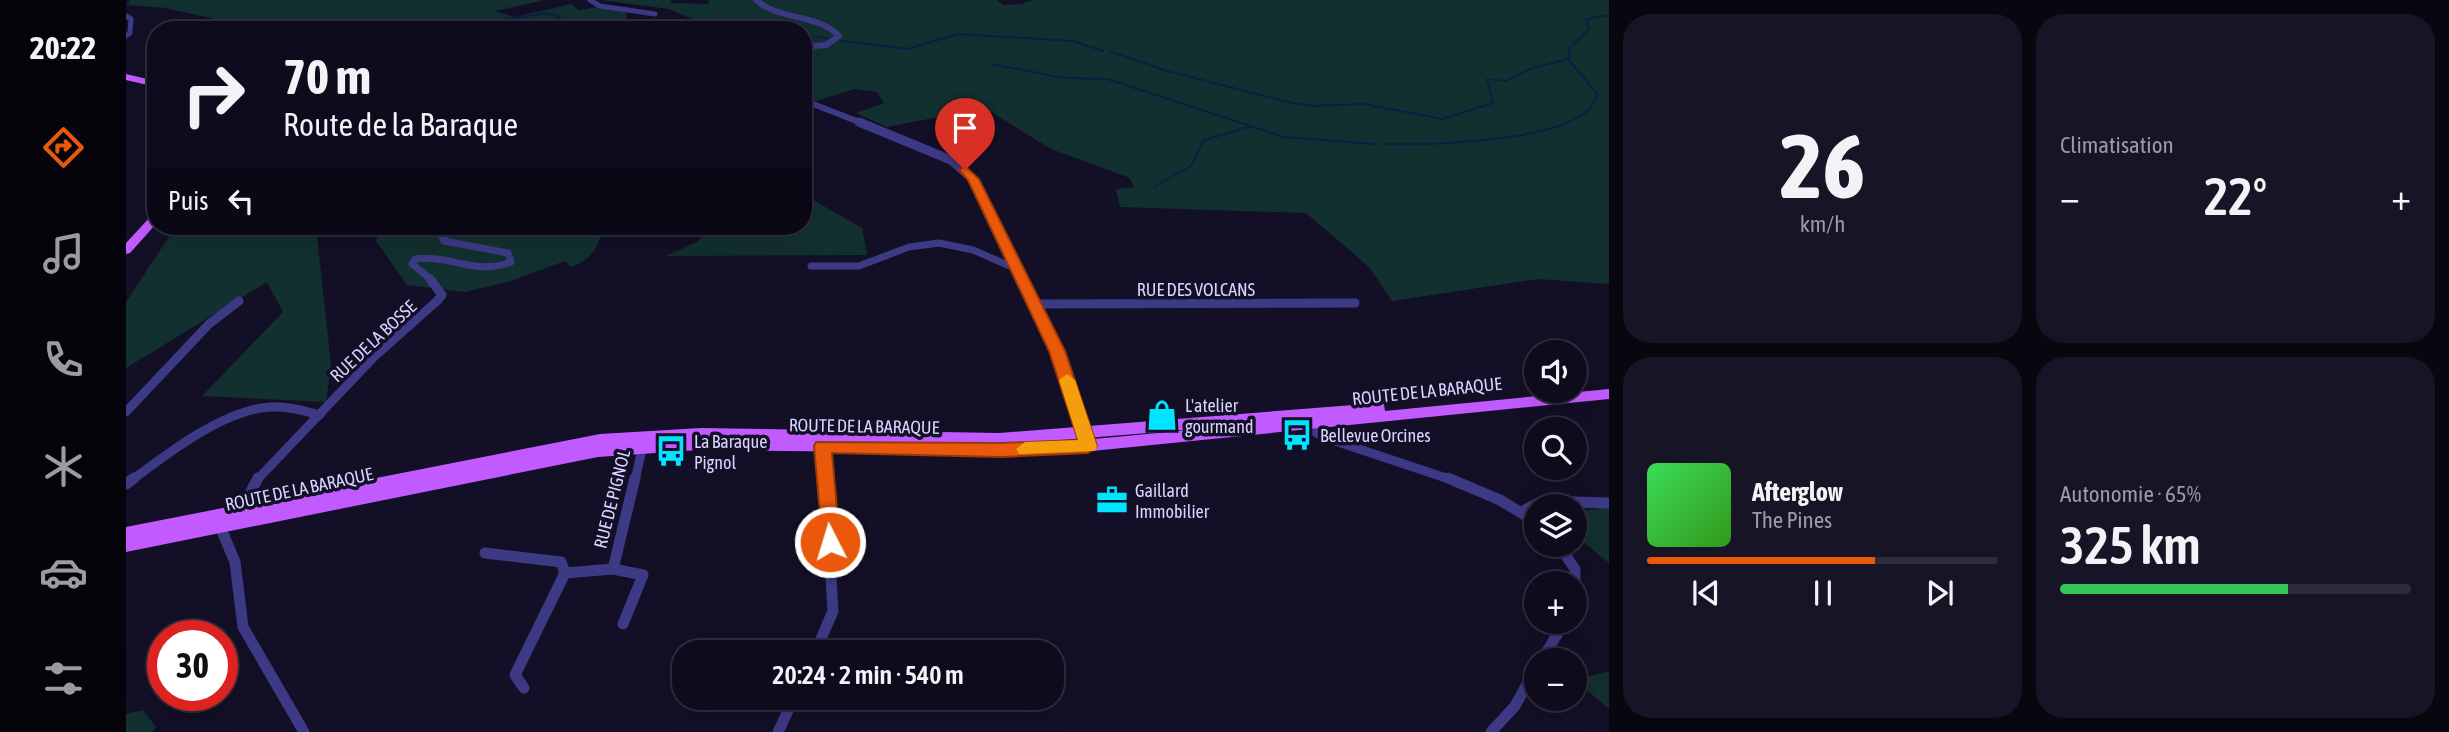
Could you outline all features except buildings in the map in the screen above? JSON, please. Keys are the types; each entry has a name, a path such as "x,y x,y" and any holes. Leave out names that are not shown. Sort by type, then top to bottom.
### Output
{"main road":[{"path":"126,77 147,82"},
{"path":"126,250 147,227"},
{"path":"1587,388 1609,386"},
{"name":"ROUTE DE LA BARAQUE","path":"126,545 216,521 240,510 600,440 698,444 823,441 1001,450 1295,420 1609,394"},
{"name":"ROUTE DE LA BARAQUE","path":"1295,420 1524,395"},
{"name":"ROUTE DE LA BARAQUE","path":"131,534 216,521 643,441"}],"street":[{"path":"590,0 600,6 655,15"},
{"path":"756,0 760,5 801,21"},
{"path":"126,16 131,19 130,33 126,36"},
{"path":"812,24 838,33 838,40 812,47"},
{"path":"812,104 934,152 965,170 973,179 1037,304 1057,351 1087,440"},
{"name":"RUE DE LA BOSSE","path":"240,510 246,494 264,472 358,373 394,337 436,304 442,295 433,279 412,264 415,259 432,256 473,269 492,270 511,262 508,253 444,241 442,237 446,235"},
{"path":"811,265 859,266 909,247 939,243 974,250 1019,270"},
{"path":"126,412 209,324 239,301"},
{"name":"RUE DES VOLCANS","path":"1037,304 1355,303"},
{"path":"126,484 169,453 253,410 285,408 320,415"},
{"path":"1295,420 1322,438 1443,478 1523,511 1542,501 1609,503"},
{"name":"RUE DE PIGNOL","path":"612,569 643,441"},
{"path":"820,640 833,611 823,441"},
{"path":"216,521 235,562 243,628 304,732"},
{"path":"485,553 561,562 565,573 515,674 524,688"},
{"name":"RUE DE PIGNOL","path":"565,573 612,569 643,575 623,624"},
{"path":"1491,732 1515,706 1524,690"},
{"path":"778,732 788,710"}],"green space":[{"path":"130,0 545,0 495,11 515,17 571,4 579,10 597,7 626,12 627,21 216,21 165,8 126,5"},
{"path":"601,0 671,0 671,3 708,4 709,0 997,0 1003,5 1022,4 1032,0 1609,0 1609,284 1538,279 1392,301 1369,267 1306,213 1120,207 1116,189 1134,187 1130,178 1051,149 985,108 887,127 856,113 884,103 877,92 855,89 816,101 812,99 812,21 696,21 669,9"},
{"path":"812,199 862,228 867,255 666,256 697,242 704,235 812,235"},
{"path":"170,235 318,235 331,365 326,402 202,396 283,312 267,282 126,368 126,302"},
{"path":"378,235 601,235 593,252 578,264 570,267 565,261 514,280 465,292 407,285 376,241"},
{"path":"1609,507 1609,563 1587,545 1587,510"},
{"path":"1609,671 1609,709 1587,690 1587,677"},
{"path":"143,710 156,727 152,732 126,732 126,714"}],"waterway":[{"path":"499,21 545,13 560,17 558,21"},
{"path":"1573,45 1589,29 1587,19 1609,15"},
{"path":"842,41 908,49 957,34 1073,41 1103,51"},
{"path":"812,36 831,39"},
{"path":"1568,59 1570,47"},
{"path":"1111,52 1167,71 1293,103 1311,106 1364,104 1442,119 1493,103 1487,79 1505,81 1530,69 1568,59"},
{"path":"1383,144 1430,144 1491,139 1550,129 1573,120 1589,109 1598,95 1568,59"},
{"path":"991,64 1064,78 1107,79 1284,137 1374,144"},
{"path":"1154,187 1191,166 1204,140 1249,127"}],"slow traffic":[{"path":"1025,449 1088,446 1067,380"}],"place":[{"name":"L'atelier gourmand","path":"1162,415"},
{"name":"Bellevue Orcines","path":"1297,435"},
{"name":"La Baraque Pignol","path":"671,451"},
{"name":"Gaillard Immobilier","path":"1112,500"}],"route":[{"path":"830,542 822,446 1001,450 1088,446 1057,351 1037,304 973,179 965,170"}]}
